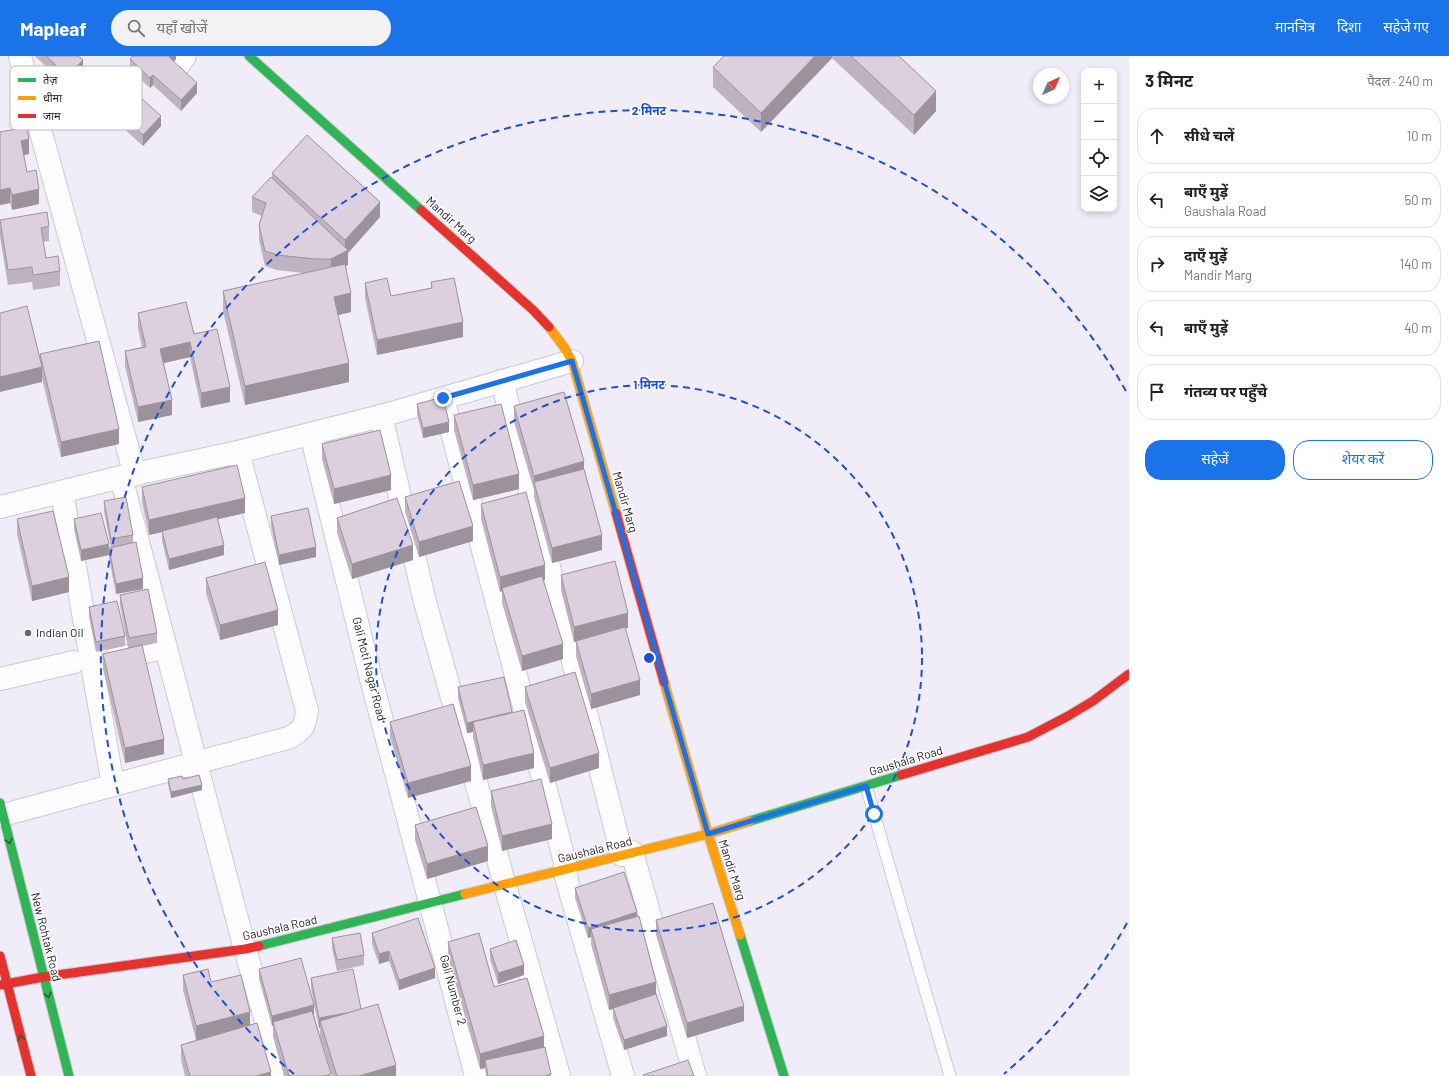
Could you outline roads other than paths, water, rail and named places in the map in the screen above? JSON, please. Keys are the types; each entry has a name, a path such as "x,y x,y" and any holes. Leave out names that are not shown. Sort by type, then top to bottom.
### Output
{"street":[{"path":"20,56 23,66"},
{"name":"Mandir Marg","path":"249,56 533,310 562,343 572,361 708,834 784,1076"},
{"path":"39,130 128,476 166,647 245,949 282,1076"},
{"path":"0,507 311,434 381,416 572,361"},
{"path":"502,381 627,854 695,1076"},
{"path":"443,398 565,870 623,1076"},
{"path":"381,416 425,602 559,1076"},
{"name":"Gali Moti Nagar Road","path":"311,434 370,675 431,904"},
{"path":"2,809 114,785 288,738 299,733 305,723 307,711 238,452"},
{"path":"62,492 83,663 114,785"},
{"path":"0,679 166,647"},
{"name":"Gaushala Road","path":"3,984 43,977 245,949 708,834 1028,737 1074,714 1119,684 1129,674"},
{"name":"New Rohtak Road","path":"2,809 69,1076"},
{"name":"Gali Number 2","path":"431,904 476,1076"},
{"path":"0,956 3,984 31,1076"}],"lane":[{"path":"866,786 950,1076"}],"place":[{"name":"Indian Oil","path":"28,633"}]}
